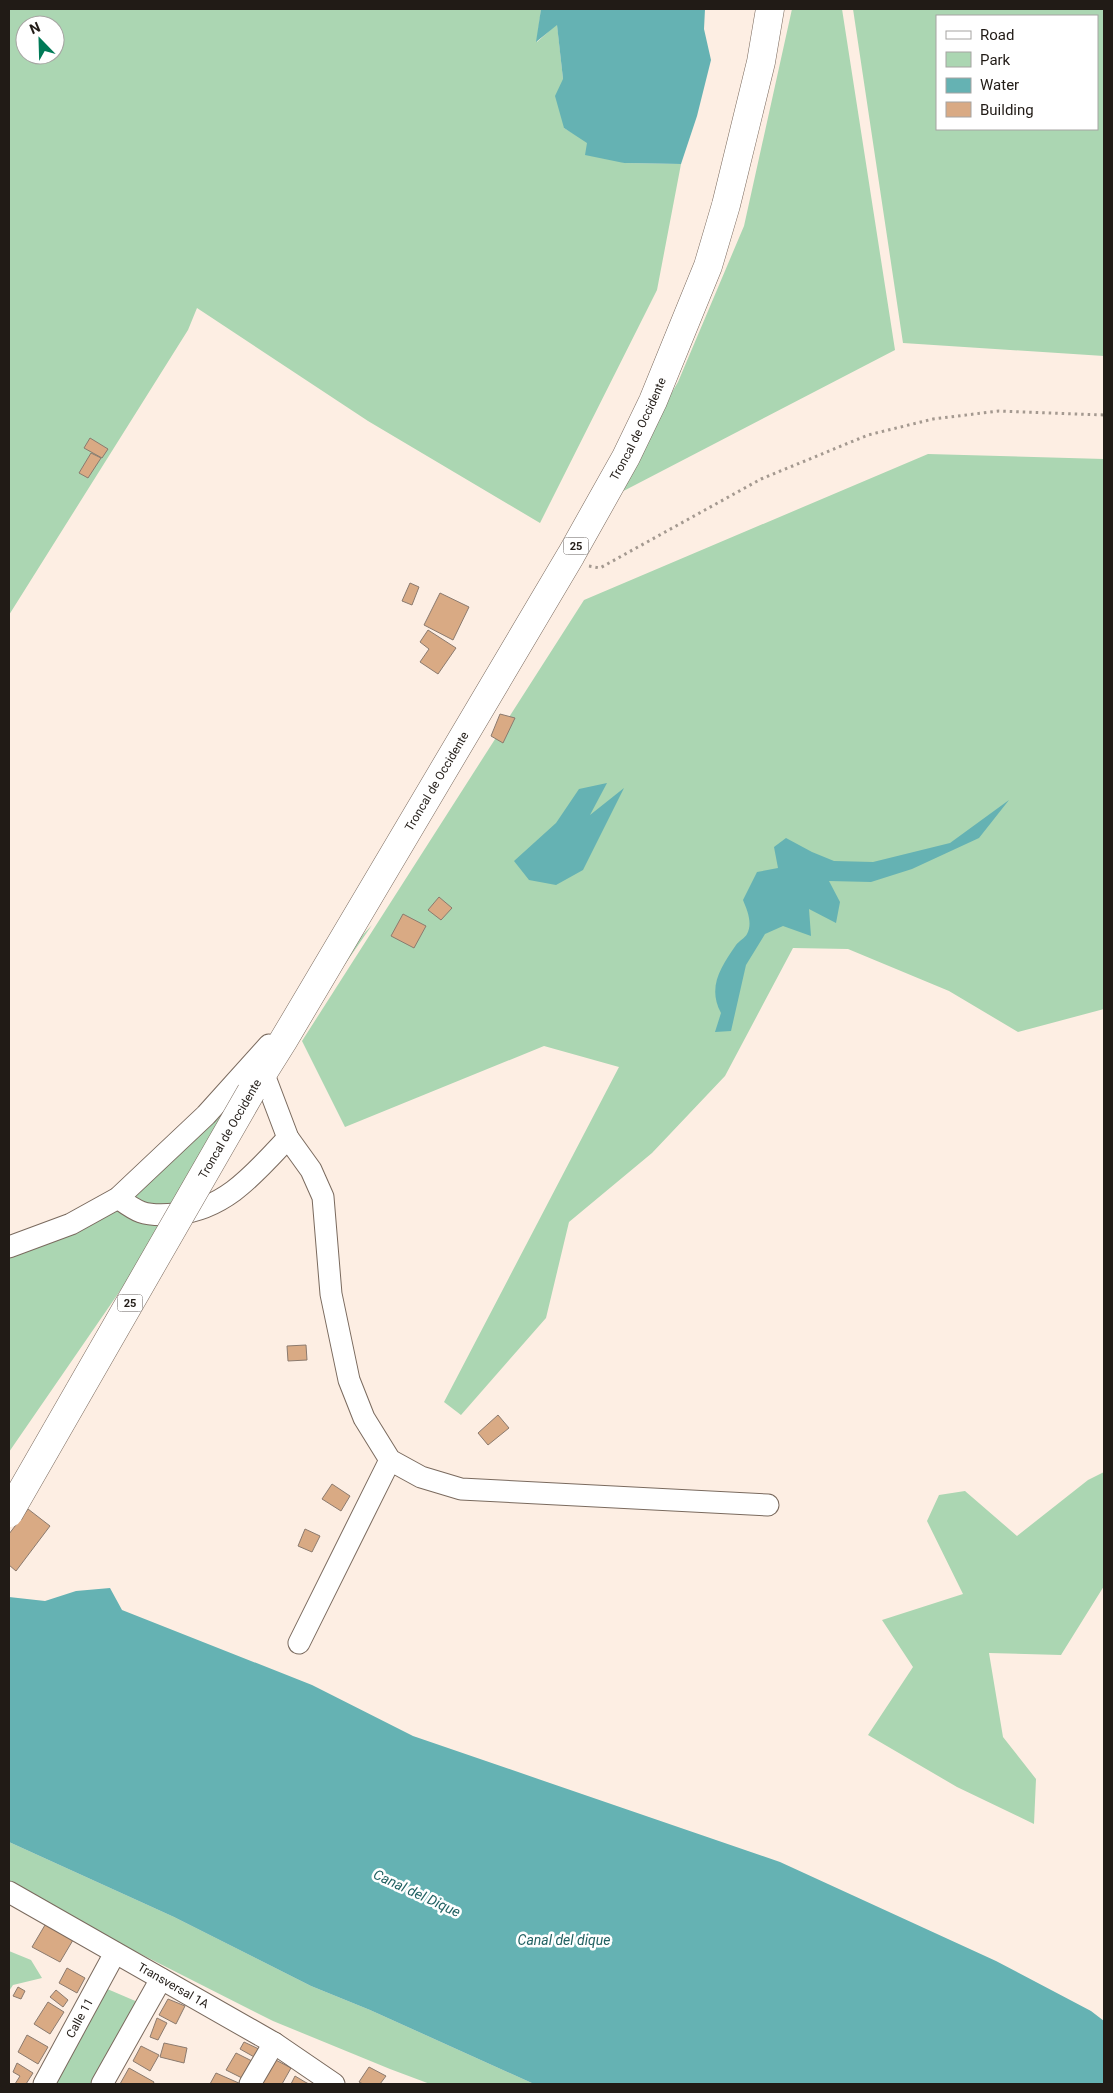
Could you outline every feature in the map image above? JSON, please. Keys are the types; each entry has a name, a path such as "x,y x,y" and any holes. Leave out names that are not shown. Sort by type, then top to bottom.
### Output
{"highway":[{"name":"Troncal de Occidente","path":"9,1513 257,1082 572,555 626,457 653,401 708,266 744,136 761,62 770,9"}],"street":[{"path":"9,1246 71,1224 118,1198 206,1115 269,1045 277,1041 283,1041"},
{"path":"257,1082 288,1138 311,1170 323,1197 331,1294 349,1380 364,1418 390,1460 421,1477 461,1489 768,1505"},
{"path":"118,1198 140,1212 151,1214 166,1215 196,1212 213,1205 235,1192 288,1138"},
{"path":"300,1643 390,1460"},
{"name":"Transversal 1A","path":"9,1892 274,2043 334,2084"},
{"name":"Calle 11","path":"44,2084 115,1953"},
{"path":"102,2084 161,1979"},
{"path":"250,2084 274,2043"}],"path":[{"path":"572,555 587,566 600,568 761,478 868,435 933,418 999,411 1104,415"}],"green space":[{"path":"9,9 541,9 537,42 557,24 563,79 564,128 624,163 681,164 657,290 540,523 368,421 197,308 188,330 9,615"},
{"path":"792,9 842,9 895,350 610,498 678,382 744,226"},
{"path":"853,9 1104,9 1104,356 903,343"},
{"path":"928,454 1104,459 1104,1009 1018,1032 949,991 848,949 793,948 725,1076 652,1153 569,1222 546,1318 461,1415 444,1402 619,1067 544,1046 345,1127 302,1041 584,600"},
{"path":"372,925 9,1452 9,1246 118,1198"},
{"path":"1104,1472 1104,1586 1061,1655 989,1653 1003,1737 1036,1779 1034,1824 957,1787 868,1735 913,1667 882,1620 963,1594 927,1521 939,1495 965,1491 1017,1536 1088,1480"},
{"path":"9,1842 174,1917 311,1986 370,2010 534,2084 430,2084 273,2021 109,1938 9,1882"},
{"path":"9,1951 31,1960 42,1978 13,1985 9,1991"},
{"path":"105,1988 140,2003 95,2084 51,2084"}],"water":[{"path":"541,9 705,9 704,29 711,60 697,116 681,164 624,163 585,155 587,143 564,128 555,96 563,79 557,25 536,42"},
{"path":"607,783 590,815 624,788 583,870 556,885 529,880 514,861 556,823 579,789"},
{"path":"1009,800 979,838 912,869 871,882 829,881 840,902 836,923 809,909 811,936 783,926 765,934 746,965 731,1031 715,1032 721,1013 715,994 718,978 730,953 749,930 749,917 743,900 757,872 778,868 774,847 786,838 834,861 873,862 950,843"},
{"name":"Canal del dique","path":"110,1588 122,1610 312,1685 413,1736 780,1862 996,1961 1091,2011 1104,2021 1104,2084 534,2084 370,2010 311,1986 174,1917 9,1842 9,1597 45,1601 76,1591"}],"building":[{"path":"90,438 108,449 102,458 84,448"},
{"path":"91,453 101,458 88,478 79,473"},
{"path":"410,583 419,587 412,605 402,601"},
{"path":"440,593 469,607 453,640 424,625"},
{"path":"428,630 456,648 438,674 420,662 429,649 420,642"},
{"path":"500,714 515,718 503,743 491,736"},
{"path":"439,897 452,908 441,920 428,910"},
{"path":"403,914 426,926 414,948 391,936"},
{"path":"306,1345 307,1360 288,1361 287,1346"},
{"path":"498,1415 509,1428 488,1445 478,1433"},
{"path":"332,1484 350,1496 341,1511 322,1499"},
{"path":"28,1509 50,1526 16,1571 9,1565 9,1534"},
{"path":"305,1529 320,1536 312,1552 298,1546"},
{"path":"48,1920 76,1935 60,1962 32,1947"},
{"path":"67,1968 85,1978 77,1993 59,1983"},
{"path":"18,1987 25,1991 21,1999 13,1996"},
{"path":"56,1990 68,2000 63,2007 50,1997"},
{"path":"168,1999 185,2006 176,2024 159,2015"},
{"path":"48,2002 64,2012 50,2034 34,2024"},
{"path":"157,2018 167,2023 158,2040 150,2037"},
{"path":"27,2035 48,2047 38,2064 18,2052"},
{"path":"244,2042 261,2050 256,2058 240,2049"},
{"path":"164,2043 187,2048 184,2063 160,2057"},
{"path":"141,2046 159,2055 150,2071 133,2061"},
{"path":"236,2053 254,2062 244,2079 226,2070"},
{"path":"272,2058 291,2068 282,2084 261,2084"},
{"path":"17,2063 33,2073 26,2084 15,2084 20,2076 13,2072"},
{"path":"369,2067 386,2076 380,2084 363,2084 359,2082"},
{"path":"129,2068 154,2082 153,2084 120,2084"},
{"path":"216,2073 241,2084 210,2084"},
{"path":"295,2076 305,2082 309,2084 291,2084"}],"water label":[{"name":"Canal del Dique","path":"417,1893"}]}
